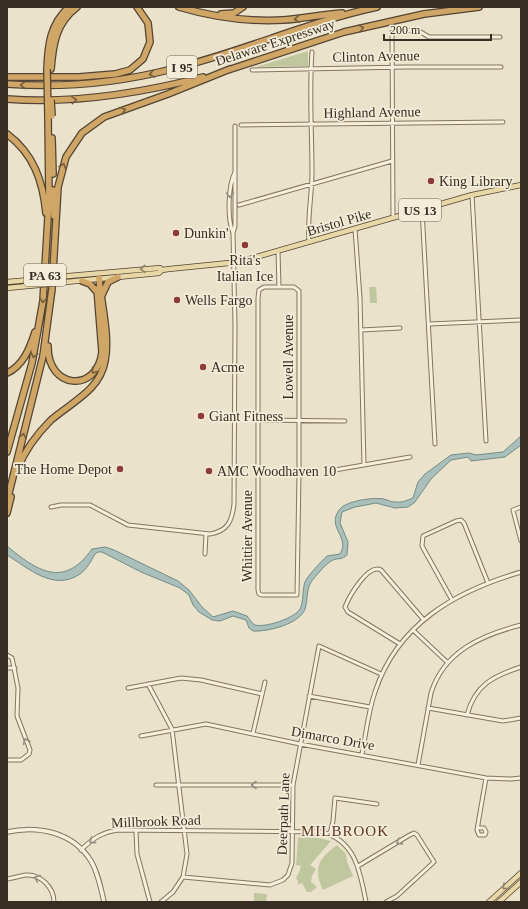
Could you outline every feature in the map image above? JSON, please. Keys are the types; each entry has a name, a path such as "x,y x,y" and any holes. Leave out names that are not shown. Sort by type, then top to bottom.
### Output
{"highway":[{"path":"54,260 48,44 58,19 69,7"},
{"path":"49,69 58,30 66,17 77,7"},
{"path":"7,77 79,77 115,74 130,70 143,59 150,42 148,23 137,7"},
{"path":"179,7 201,13 237,19 271,21 350,13"},
{"path":"201,13 232,14 239,11 243,7"},
{"name":"Delaware Expressway","path":"7,84 50,85 88,83 149,74 197,62 296,29 350,13 377,7"},
{"name":"Delaware Expressway","path":"7,99 53,101 107,97 156,88 230,69 344,32 424,14 480,7"},
{"path":"54,260 59,181 66,157 77,139 104,117 168,94 230,69"},
{"path":"47,233 50,185 50,116"},
{"path":"7,134 27,153 37,170 44,194 47,233"},
{"name":"PA 63","path":"7,452 32,363 40,317 45,274 47,233"},
{"name":"PA 63","path":"7,502 37,387 48,318 54,260"},
{"path":"7,502 21,461 40,432 51,421 92,389 102,373 106,350 97,277"},
{"path":"99,294 108,282 118,277"},
{"path":"48,318 48,354 53,370 58,376 66,380 75,381 85,379 95,371 102,355 99,294 92,285 82,281"},
{"path":"7,373 17,367 23,359 40,317"},
{"path":"7,513 16,478 29,449 40,432"}],"main road":[{"name":"Bristol Pike","path":"7,288 82,281 97,277 160,268 162,270 233,263 472,195 521,185"},
{"name":"Bristol Pike","path":"7,282 57,277 118,277 160,273 162,270"},
{"path":"489,902 521,873"},
{"path":"499,902 521,882"}],"street":[{"path":"393,218 392,32 414,30 420,31 428,37 500,37"},
{"path":"309,242 308,218 312,184 312,52"},
{"name":"Clinton Avenue","path":"252,70 391,67 501,67"},
{"name":"Highland Avenue","path":"241,125 392,122 503,122"},
{"path":"51,508 61,504 90,505 128,525 206,534 219,532 226,528 230,522 233,514 234,331 232,233 235,226 235,126"},
{"path":"239,205 392,161"},
{"path":"472,195 479,322 485,394 486,441"},
{"path":"422,210 435,444"},
{"path":"355,229 361,330 364,465"},
{"path":"278,251 279,287"},
{"name":"Whittier Avenue","path":"279,287 264,287 259,290 258,298 258,590 259,594 262,595 297,595 298,593"},
{"name":"Lowell Avenue","path":"279,287 294,287 299,289 298,593"},
{"path":"429,324 521,320"},
{"path":"361,330 400,328"},
{"path":"258,420 345,421"},
{"path":"329,471 410,457"},
{"path":"521,507 513,510 521,541"},
{"path":"452,600 422,546 421,539 423,536 456,520 461,520 465,526 488,583"},
{"path":"205,554 206,534"},
{"path":"400,644 348,612 346,606 356,587 367,573 378,568 423,619"},
{"path":"362,754 370,707 382,674 400,644 423,619 452,600 488,583 521,572"},
{"path":"418,765 434,683 447,662 480,639 501,630 521,625"},
{"path":"413,630 447,662"},
{"name":"Deerpath Lane","path":"183,877 263,885 277,883 283,880 291,870 292,786 319,646 382,674"},
{"path":"7,655 12,658 15,668 19,693 17,716 30,750 29,754 21,760 7,760"},
{"path":"467,715 474,696 480,688 500,675 521,667"},
{"path":"7,668 15,668"},
{"path":"128,688 182,678 191,678 262,694"},
{"path":"253,733 265,682"},
{"path":"148,684 172,729 187,854 183,877 173,892 161,902"},
{"path":"309,696 370,707"},
{"path":"428,708 503,722 521,718"},
{"name":"Dimarco Drive","path":"141,736 172,729 206,724 300,744 362,754 486,778 521,778"},
{"path":"478,828 486,778"},
{"path":"156,785 292,786"},
{"path":"366,902 355,857 345,845 330,834 333,821 334,798 377,804"},
{"path":"7,832 27,829 50,832 73,842 91,861 98,877 104,902"},
{"name":"Millbrook Road","path":"81,850 94,838 118,830 292,831 330,834"},
{"path":"136,831 137,854 150,902"},
{"path":"358,866 414,833 434,862 397,896 386,902"},
{"path":"7,879 27,875 36,877 51,889 54,902"}],"green space":[{"path":"308,51 308,66 256,67"},
{"path":"369,287 376,287 377,303 370,303"},
{"path":"301,836 315,837 331,841 310,865 316,869 312,876 311,882 317,887 311,892 307,892 302,883 298,885 296,878 300,867 302,866 296,865 298,838"},
{"path":"337,845 346,854 347,862 353,876 323,890 318,876 319,864 325,855"},
{"path":"254,893 267,894 266,902 254,901"}],"water":[{"path":"521,436 521,445 505,457 471,461 468,457 451,460 431,479 415,502 408,507 395,508 376,503 355,507 342,512 340,523 348,542 347,555 343,558 335,559 327,564 311,582 308,588 305,609 297,619 282,626 266,630 253,631 249,628 246,620 233,616 220,621 212,620 199,612 193,605 189,595 180,588 141,572 102,552 95,554 87,567 80,574 70,579 61,580 42,576 7,555 7,546 29,563 50,572 61,572 71,569 82,561 92,549 105,547 178,581 189,590 202,607 213,617 233,611 247,616 255,625 260,626 272,624 292,616 300,609 303,599 304,585 309,576 327,556 340,554 343,548 343,542 336,527 335,521 336,515 343,506 367,499 384,499 392,502 409,500 413,498 418,482 425,474 451,455 469,453 476,455 503,452"}],"place":[{"name":"King Library","path":"431,181"},
{"name":"Dunkin'","path":"176,233"},
{"name":"Rita's Italian Ice","path":"245,245"},
{"name":"Wells Fargo","path":"177,300"},
{"name":"Acme","path":"203,367"},
{"name":"Giant Fitness","path":"201,416"},
{"name":"The Home Depot","path":"120,469"},
{"name":"AMC Woodhaven 10","path":"209,471"}],"district":[{"name":"MILBROOK","path":"345,831"}]}
